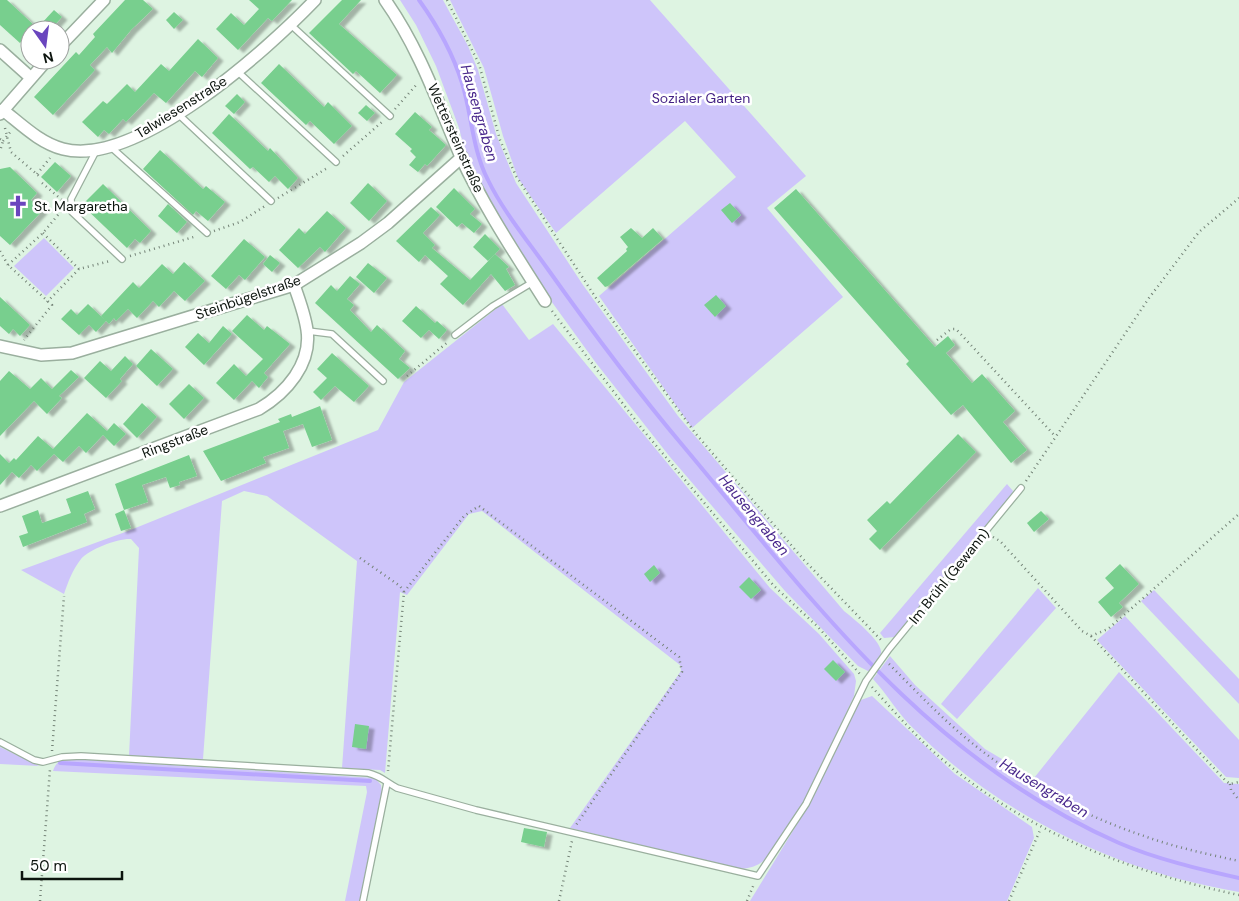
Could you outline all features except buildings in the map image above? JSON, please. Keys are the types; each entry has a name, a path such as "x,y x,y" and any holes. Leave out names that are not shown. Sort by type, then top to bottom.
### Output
{"street":[{"path":"70,36 104,0"},
{"name":"Talwiesenstraße","path":"2,112 43,142 64,150 96,151 112,148 146,132 237,72 291,25 315,0"},
{"name":"Wettersteinstraße","path":"385,0 396,15 427,73 474,182 545,301"},
{"path":"0,50 30,77"},
{"path":"2,112 37,70"},
{"name":"Steinbügelstraße","path":"0,346 15,351 42,355 72,353 294,285 361,243 388,223 462,157"},
{"name":"Ringstraße","path":"0,506 259,409 285,390 299,371 306,352 308,331 294,285"}],"lane":[{"path":"291,25 390,116"},
{"path":"237,72 336,162"},
{"path":"177,113 271,201"},
{"path":"112,148 207,233"},
{"path":"96,151 71,199 72,212 122,259"},
{"path":"455,335 493,306 533,282"},
{"path":"308,331 332,334 383,381"},
{"name":"Im Brühl (Gewann)","path":"758,876 806,804 866,681 889,649 1021,488"},
{"path":"0,742 34,760 51,761 62,757 81,756 368,772 384,777 388,783 397,788 476,810 758,876"},
{"path":"362,901 388,783"}],"path":[{"path":"447,0 478,64 500,140 516,176 596,298 696,434 804,560 889,649"},
{"path":"48,302 80,269 122,259 240,222 336,162 390,116 427,73"},
{"path":"6,131 11,152 38,175 56,147"},
{"path":"0,139 2,141 0,151"},
{"path":"8,265 43,233 66,204 42,183"},
{"path":"1021,488 1149,298 1199,232 1239,198"},
{"path":"43,233 80,269"},
{"path":"0,251 8,265 52,305 15,351"},
{"path":"545,301 619,400 671,465 774,586 818,627 924,743 948,764 1002,804 1041,828 1116,862 1186,884 1239,895"},
{"path":"937,340 951,328 956,329 1056,437"},
{"path":"407,376 455,335"},
{"path":"388,783 404,592 464,516 479,506 679,658 682,672 573,832 559,901"},
{"path":"1091,636 1108,629 1239,514"},
{"path":"984,533 1000,540 1082,631 1091,636 1230,784 1231,790 1239,800"},
{"path":"360,558 400,586 404,592"},
{"path":"40,901 64,596"},
{"path":"882,658 941,717 979,748 1021,778 1098,818 1144,837 1239,860"},
{"path":"1230,784 1239,782"},
{"path":"1010,901 1041,828"},
{"path":"747,901 758,876"}],"green space":[{"path":"400,0 443,0 468,46 478,70 496,134 516,183 583,285 678,416 844,611 876,641 881,654 870,672 858,666 785,591 670,457 596,363 533,276 466,156 459,128 436,66 416,25"},
{"name":"Sozialer Garten","path":"450,0 650,0 806,176 767,208 843,297 692,428 599,296 736,177 685,121 556,233 518,178 503,136 484,68"},
{"path":"44,238 74,268 46,296 14,266"},
{"path":"502,304 529,340 553,324 770,588 819,634 854,674 856,681 854,696 810,792 770,855 756,865 739,869 570,828 681,671 680,665 482,511 469,514 407,595 400,592 385,773 380,770 342,768 357,561 267,496 244,491 222,501 203,759 129,756 139,548 131,539 119,540 104,545 85,555 73,571 64,594 21,570 128,531 378,430 404,382"},
{"path":"1007,484 1013,491 1007,502 895,637 884,638 880,633"},
{"path":"1038,588 1056,608 957,719 941,704"},
{"path":"1154,590 1239,679 1239,704 1141,601"},
{"path":"1125,616 1239,740 1239,778 1226,777 1097,640"},
{"path":"890,656 915,685 985,749 1034,778 1119,672 1224,783 1239,784 1239,892 1194,883 1106,855 1064,836 1023,814 984,788 948,760 914,729 873,679"},
{"path":"872,696 955,774 1032,827 1034,838 1007,901 750,901 810,803 858,704 861,700"},
{"path":"0,747 39,766 0,764"},
{"path":"78,759 375,778 381,785 382,793 360,901 345,901 367,792 366,786 53,771 60,761"}],"waterway":[{"name":"Hausengraben","path":"419,0 432,19 454,61 462,83 475,144 483,168 494,192 508,214 597,337 648,403 828,618 878,671 931,721 989,767 1051,808 1133,849 1178,863 1239,878"},
{"path":"60,763 370,781"}],"place":[{"name":"St. Margaretha","path":"18,206"}]}
